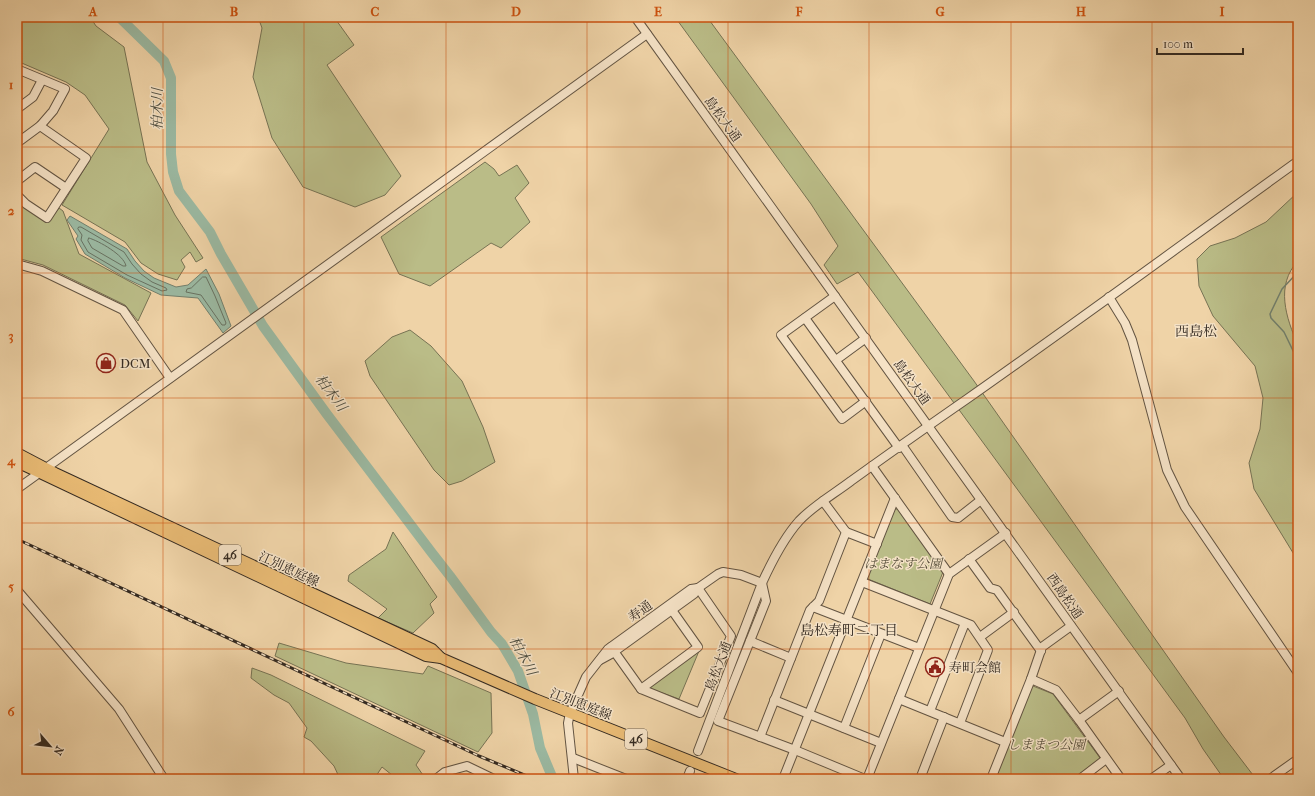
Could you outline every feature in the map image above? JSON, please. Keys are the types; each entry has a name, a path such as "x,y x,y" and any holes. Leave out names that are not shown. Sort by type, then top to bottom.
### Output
{"main road":[{"name":"江別恵庭線","path":"17,453 42,470"},
{"name":"江別恵庭線","path":"17,462 42,470 432,649 441,658 502,686 736,779"}],"street":[{"name":"島松大通","path":"635,17 929,426 824,501 800,521 788,535 773,560 762,583 698,751"},
{"path":"17,489 647,34"},
{"path":"17,68 65,89 53,111 40,126 17,143"},
{"path":"17,109 33,97 42,80"},
{"path":"17,195 26,204 46,218 86,158 40,126"},
{"path":"929,426 1063,332 1109,297 1298,161"},
{"path":"17,181 35,168 66,188"},
{"path":"17,264 42,271 123,310 170,378"},
{"path":"835,296 781,335 842,419 866,401"},
{"path":"1109,297 1125,323 1132,340 1167,470 1185,507 1298,673"},
{"path":"805,318 952,517 958,518 981,500"},
{"path":"836,360 866,338"},
{"name":"西島松通","path":"929,426 1181,779"},
{"path":"872,466 949,574"},
{"path":"783,779 895,498"},
{"path":"824,501 846,532 876,544"},
{"path":"760,737 810,610 819,601 846,532"},
{"path":"762,583 766,601 718,721 866,779 949,574 1006,534"},
{"path":"970,559 990,588 997,590 1014,612 1041,651"},
{"name":"寿通","path":"570,713 586,677 608,649 613,649 670,608 691,589 698,588 718,574 724,572 741,575 762,583"},
{"path":"862,582 971,625 980,637 988,650 960,723"},
{"path":"613,649 641,688 700,713 731,636 698,588"},
{"path":"17,590 119,709 164,779"},
{"path":"813,607 919,648"},
{"path":"641,688 698,647 670,608"},
{"path":"980,637 1014,612"},
{"path":"930,711 965,623"},
{"path":"990,779 1042,647 1071,626"},
{"path":"844,728 881,634"},
{"path":"750,641 791,658"},
{"path":"1030,679 1056,690 1121,779"},
{"path":"1079,720 1119,691"},
{"path":"899,699 1005,742"},
{"path":"774,700 881,743"},
{"path":"570,713 568,723 573,758 574,779"},
{"path":"920,779 944,717"},
{"path":"573,758 626,779"},
{"path":"1080,779 1106,759"},
{"path":"1270,779 1298,759"},
{"path":"1151,779 1171,765"},
{"path":"436,779 445,772 467,766 494,779"}],"green space":[{"path":"17,17 90,17 96,26 124,47 147,162 175,215 203,258 196,262 190,252 181,260 185,267 177,280 158,274 141,263 125,242 62,205 109,129 85,95 66,82 17,61"},
{"path":"258,17 334,17 354,45 327,65 401,176 385,195 355,207 303,187 272,138 253,77 262,28"},
{"path":"675,17 707,17 974,381 1224,737 1256,779 1224,779 1203,749 1185,718 858,272 837,284 824,265 838,246 811,204"},
{"path":"485,162 494,169 499,176 517,165 529,183 515,198 530,222 501,248 491,243 430,286 399,274 381,237"},
{"path":"1298,192 1298,261 1291,270 1287,280 1285,302 1290,324 1298,345 1298,561 1254,489 1249,463 1260,429 1263,398 1255,366 1213,316 1199,286 1197,259 1210,246 1235,238 1266,222"},
{"path":"17,199 23,205 48,222 59,208 63,211 79,254 151,293 138,321 125,305 43,265 17,258"},
{"path":"410,330 431,346 462,381 483,427 495,462 462,481 449,485 434,470 370,376 365,361 392,337"},
{"name":"はまなす公園","path":"894,509 898,509 943,572 930,604 868,579 867,577"},
{"path":"393,532 437,597 430,604 434,613 413,633 378,618 387,609 348,581 349,575 386,549"},
{"path":"279,643 346,663 423,674 428,666 491,693 492,733 478,752 275,656"},
{"path":"699,651 679,699 651,689 650,685"},
{"path":"252,668 271,675 425,751 416,765 425,778 397,779 382,767 374,779 340,779 334,766 311,741 304,737 307,728 289,703 274,695 251,678"},
{"name":"しままつ公園","path":"1033,686 1053,694 1100,758 1099,761 1074,779 994,779 1031,687"}],"water":[{"path":"70,216 127,249 144,271 154,278 176,287 188,285 206,269 219,294 231,326 223,333 198,298 161,295 125,278 85,254 76,239 78,236 67,220"}],"waterway":[{"name":"柏木川","path":"119,17 164,61 171,78 171,154 173,172 179,191 210,232 221,254 263,326 326,413 491,632 502,644 518,671 533,714 540,748 553,779"},
{"path":"1298,272 1282,289 1270,314 1271,318 1284,332 1298,361"}],"railway":[{"path":"17,539 479,756 534,779"}],"place":[{"name":"DCM","path":"106,363"},
{"name":"寿町会館","path":"935,667"}],"district":[{"name":"西島松","path":"1196,331"},
{"name":"島松寿町二丁目","path":"849,630"}]}
